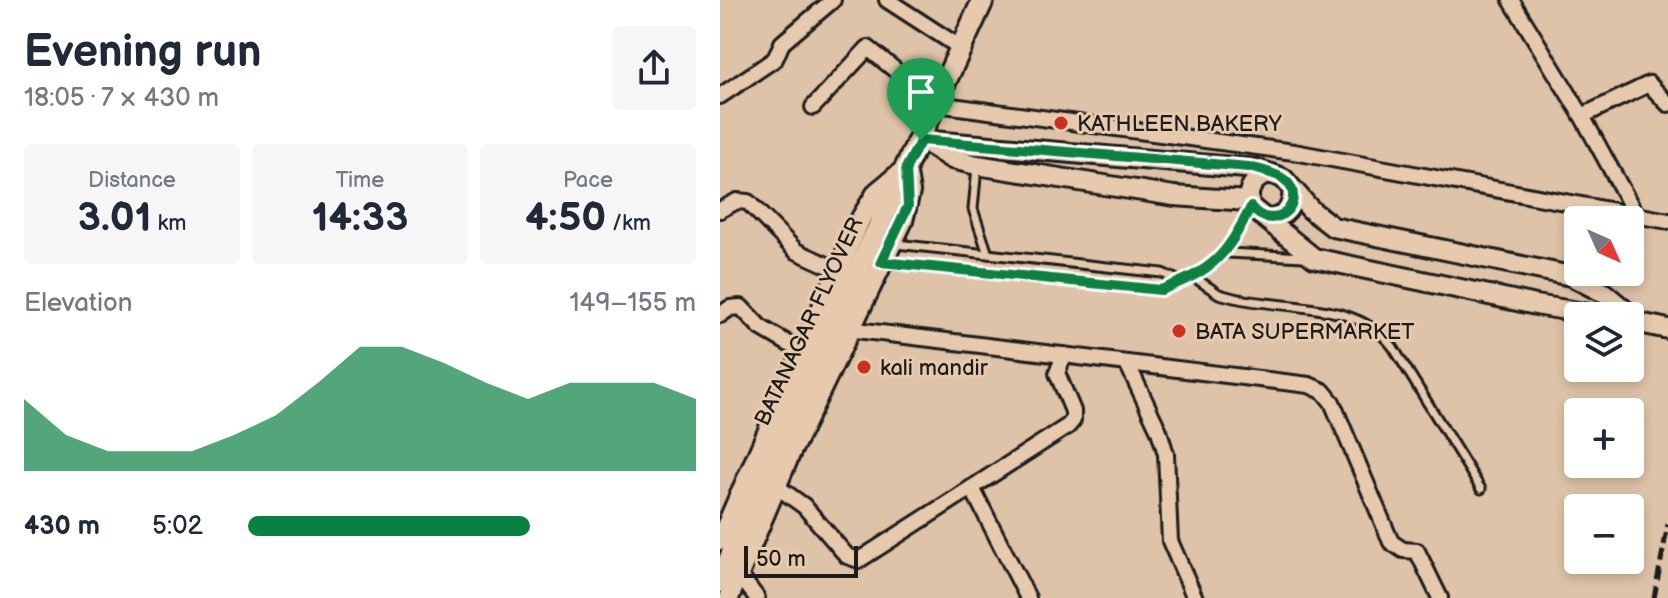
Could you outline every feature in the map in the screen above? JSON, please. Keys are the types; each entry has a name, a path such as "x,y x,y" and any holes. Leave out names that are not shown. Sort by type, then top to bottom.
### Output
{"main road":[{"name":"BATANAGAR FLYOVER","path":"730,586 775,451 983,0"}],"street":[{"path":"720,96 775,59 782,43 833,0"},
{"path":"887,0 961,48"},
{"path":"1511,0 1582,116 1631,206"},
{"path":"813,107 868,48 937,104 1294,152 1587,206"},
{"path":"1582,116 1649,84 1668,104"},
{"path":"921,140 952,159 977,165 1174,196 1250,204 1314,258 1564,310"},
{"path":"921,140 1249,167 1283,178 1322,221 1333,227 1571,276 1604,293 1614,302"},
{"path":"757,598 730,586 908,206 906,168"},
{"path":"720,540 801,351 877,192 906,168"},
{"path":"1250,204 1255,180 1268,174"},
{"path":"1269,219 1288,210 1292,189"},
{"path":"720,210 737,201 748,202 796,251 838,270"},
{"path":"1644,216 1668,221"},
{"path":"720,315 730,308 741,307 760,327 801,351"},
{"path":"1644,323 1668,329"},
{"path":"848,329 1309,385 1323,391 1332,402 1391,542 1403,550 1417,551 1440,598"},
{"path":"776,486 804,506 847,556 859,560 1073,420 1073,411 1057,373 1064,355"},
{"path":"1127,363 1159,431 1166,454 1170,541 1195,598"},
{"path":"972,488 1028,598"}],"lane":[{"path":"977,165 973,209 988,254"},
{"path":"881,262 1152,290 1182,282 1227,253 1250,204"},
{"path":"891,243 1162,273 1182,282"},
{"path":"1227,253 1314,258"},
{"path":"1192,276 1219,294 1334,312 1377,329 1393,347 1481,489"}],"railway":[{"path":"1654,598 1668,524"}],"place":[{"name":"KATHLEEN BAKERY","path":"1061,123"},
{"name":"BATA SUPERMARKET","path":"1179,331"},
{"name":"kali mandir","path":"864,367"}],"route":[{"path":"921,140 1249,167 1288,182 1292,189 1292,204 1283,215 1269,219 1251,207 1227,253 1182,282 1161,290 881,262 908,206 910,192 906,168 921,140"}]}
